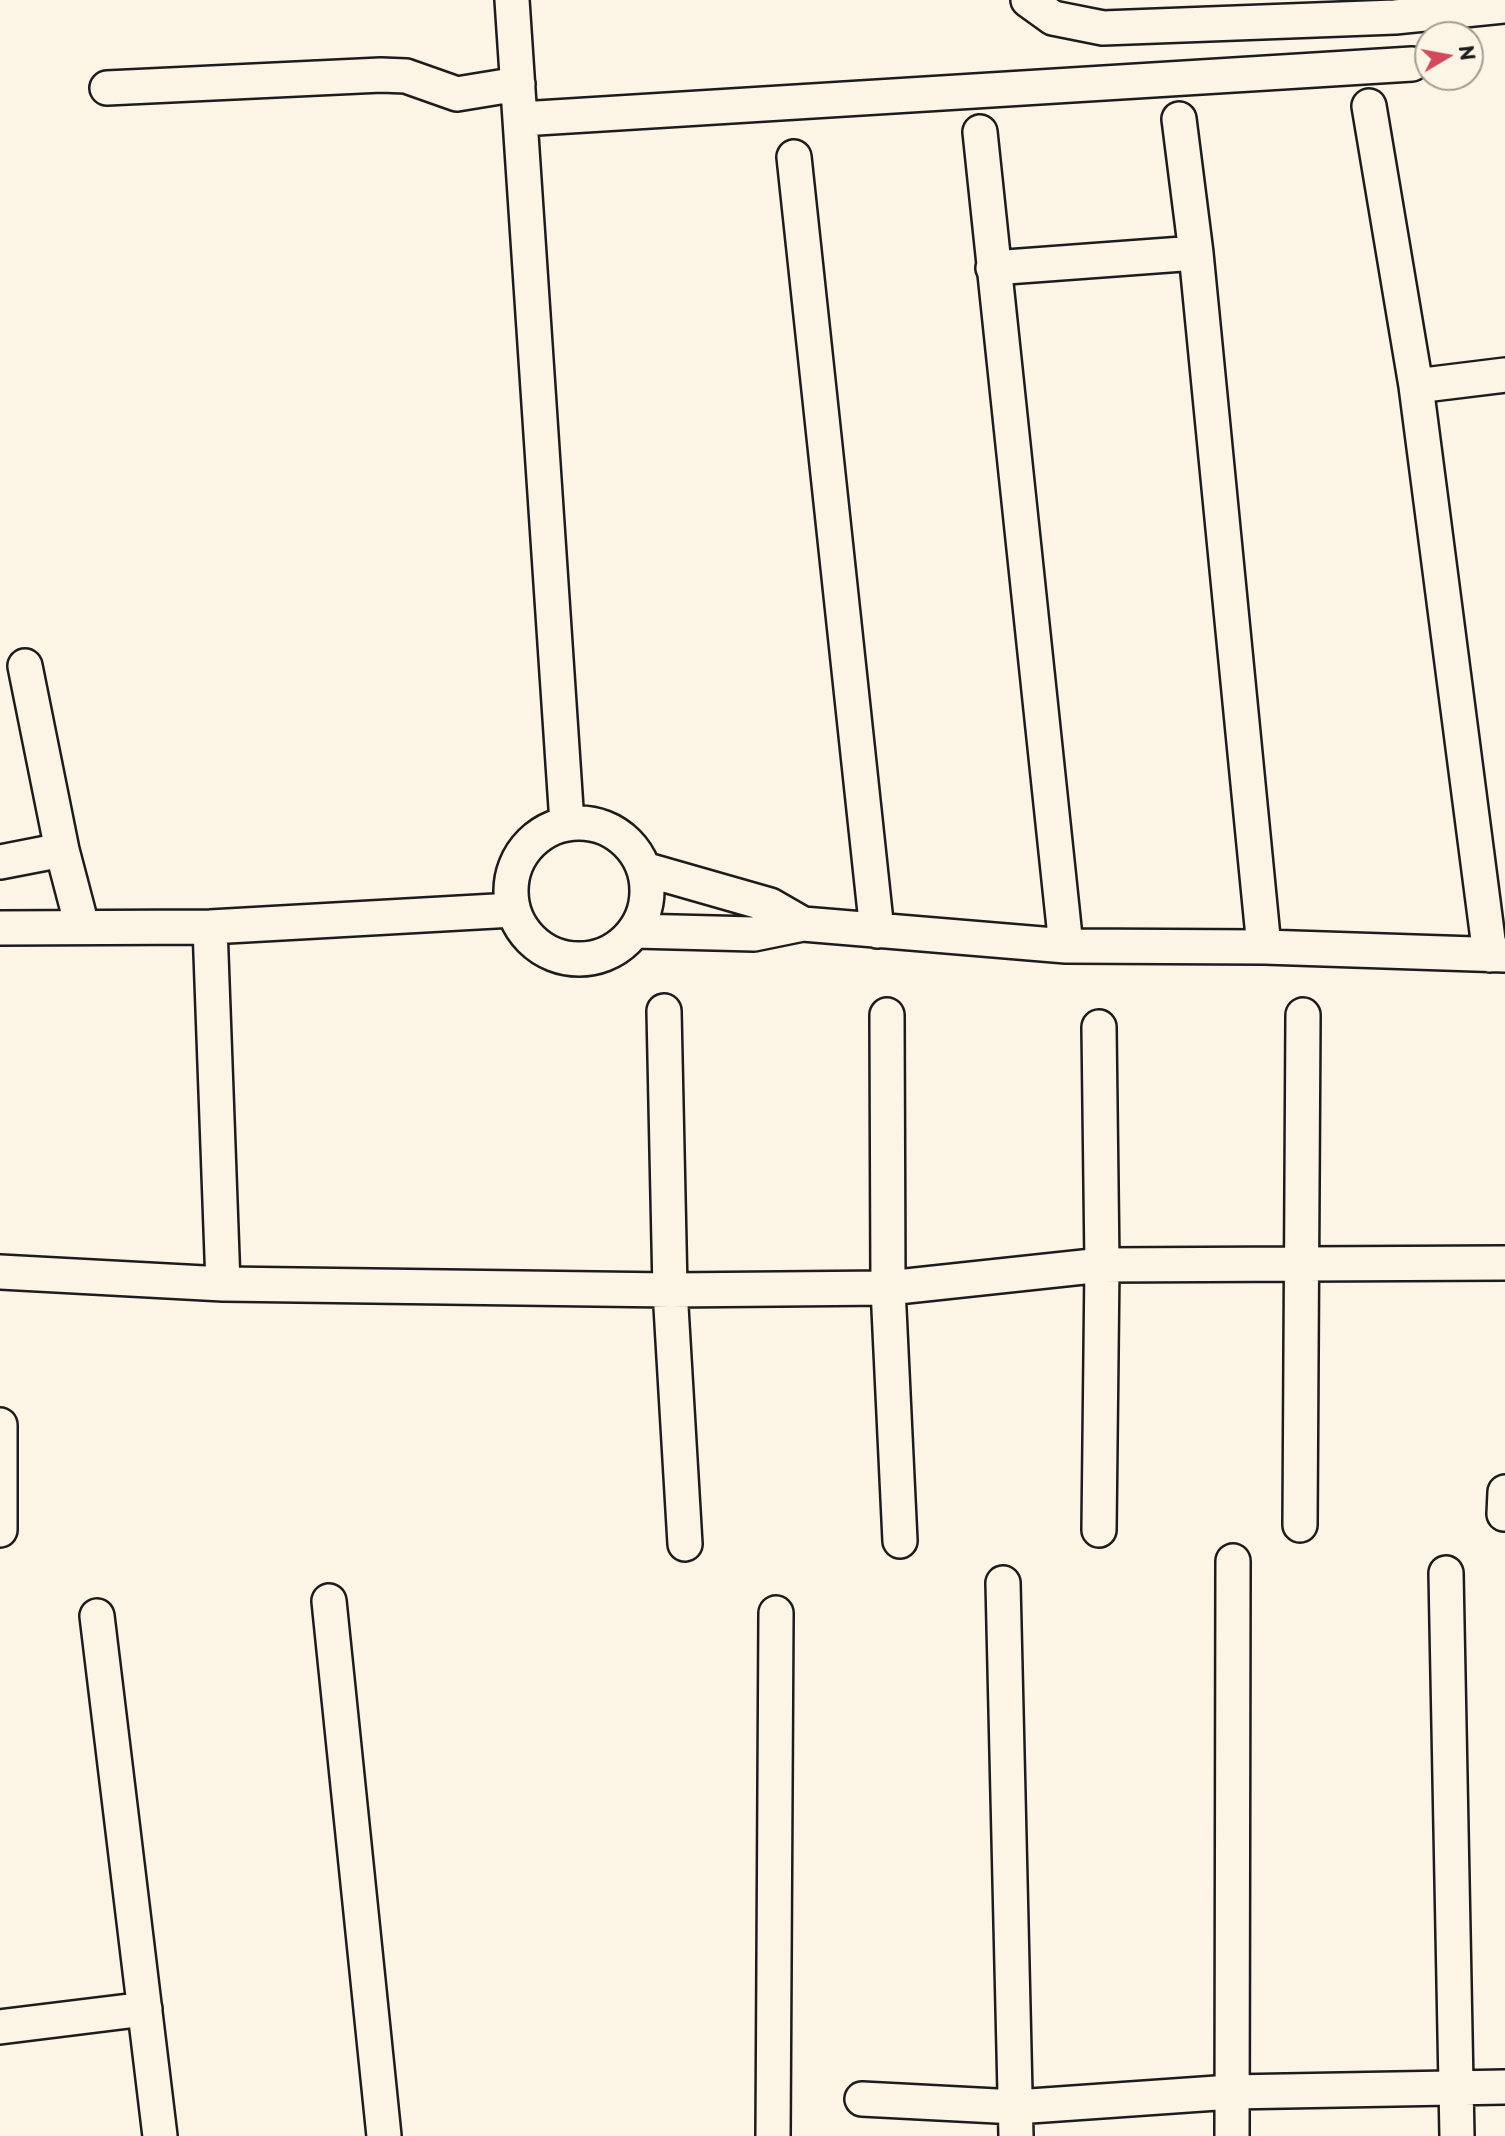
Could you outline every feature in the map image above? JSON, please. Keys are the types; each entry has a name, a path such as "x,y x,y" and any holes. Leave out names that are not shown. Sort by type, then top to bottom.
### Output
{"street":[{"path":"512,0 567,823"},
{"path":"1028,0 1054,18 1103,28 1393,9 1505,6"},
{"path":"520,119 1412,64"},
{"path":"107,88 382,75 406,76 457,94 518,84"},
{"path":"635,931 754,934 803,924 1066,946 1264,947 1498,955 1416,386 1369,106"},
{"path":"1179,119 1196,253 1264,947"},
{"path":"980,132 1066,946"},
{"path":"794,157 877,931"},
{"path":"993,268 1196,253"},
{"path":"1416,386 1505,375"},
{"path":"24,666 62,850 82,926"},
{"path":"567,823 599,825 627,842 644,869 647,901 635,931 617,949 593,959 568,959 544,950 525,933 513,911 511,882 521,855 541,833 567,823"},
{"path":"0,862 62,850"},
{"path":"644,869 744,896 770,905 803,924"},
{"path":"0,928 209,927 513,911"},
{"path":"209,927 223,1283"},
{"path":"664,1012 670,1290 685,1544"},
{"path":"887,1015 888,1288 900,1541"},
{"path":"1300,1525 1303,1015"},
{"path":"1099,1027 1102,1265 1099,1530"},
{"path":"0,1272 223,1283 670,1290 888,1288 1102,1265 1505,1263"},
{"path":"0,1426 0,1530"},
{"path":"1504,1514 1505,1492"},
{"path":"1232,2136 1233,1561"},
{"path":"1446,1573 1457,2136"},
{"path":"1003,1583 1016,2121"},
{"path":"329,1601 384,2136"},
{"path":"773,2136 776,1613"},
{"path":"97,1616 160,2136"},
{"path":"0,2027 145,2009"},
{"path":"862,2099 1016,2121 1231,2092 1505,2087"}]}
